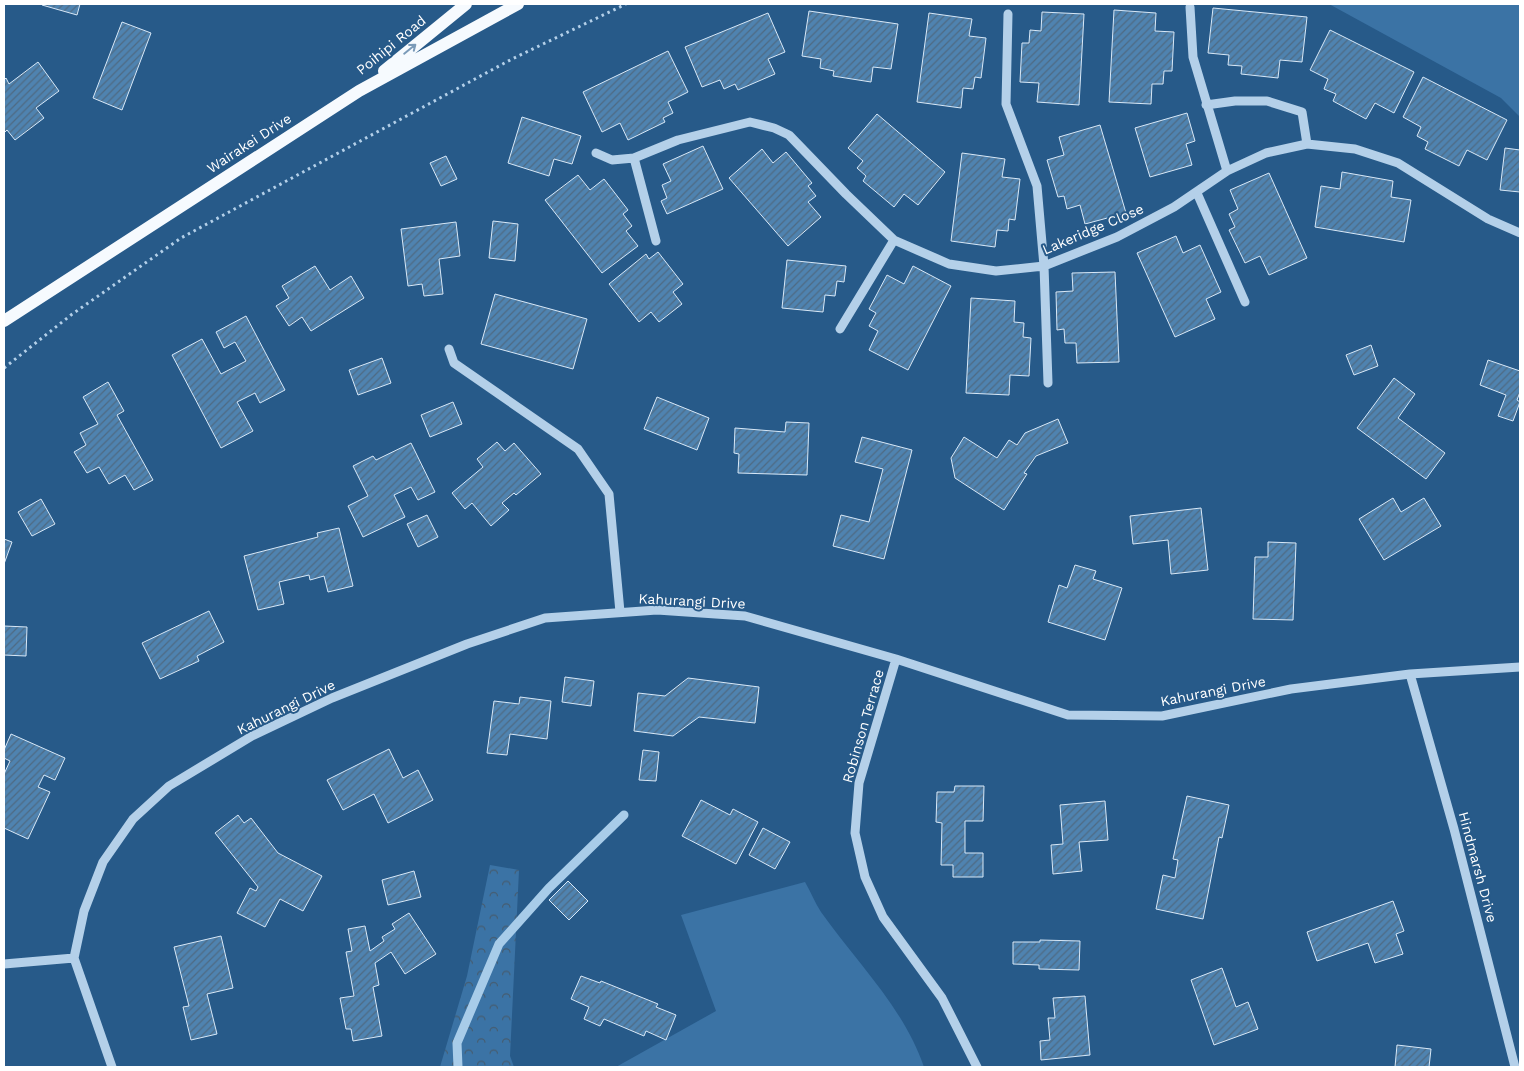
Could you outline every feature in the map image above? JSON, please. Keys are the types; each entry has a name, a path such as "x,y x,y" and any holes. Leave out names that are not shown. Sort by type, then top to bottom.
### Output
{"main road":[{"name":"Poihipi Road","path":"359,91 466,4"},
{"name":"Wairakei Drive","path":"4,320 359,91 518,4"}],"street":[{"path":"1190,7 1193,57 1227,171"},
{"path":"1008,14 1006,104 1037,186 1044,266 1048,383"},
{"path":"1206,105 1235,101 1267,101 1302,112 1307,144"},
{"name":"Lakeridge Close","path":"596,153 612,160 634,158 678,140 750,122 774,128 789,135 894,240 950,264 996,271 1044,266 1117,237 1174,207 1227,171 1266,154 1307,144 1355,149 1398,163 1488,219 1520,233"},
{"path":"634,158 656,241"},
{"path":"1197,193 1245,302"},
{"path":"840,330 894,240"},
{"path":"449,349 454,362 578,449 609,494 620,612"},
{"name":"Kahurangi Drive","path":"74,958 84,911 102,862 133,819 169,786 252,736 332,698 467,644 545,618 657,610 745,616 896,659 1068,715 1162,716 1291,689 1410,674 1520,667"},
{"name":"Robinson Terrace","path":"896,659 859,783 855,833 865,877 883,917 942,998 976,1067"},
{"name":"Hindmarsh Drive","path":"1410,674 1454,828 1515,1067"},
{"path":"4,964 74,958 112,1067"}],"path":[{"path":"4,368 71,315 181,238 512,59 626,4"}],"green space":[{"path":"1329,4 1520,4 1520,117 1501,98"},
{"path":"490,865 519,870 510,1056 514,1067 440,1067 467,976"},
{"path":"805,882 821,912 879,986 905,1025 924,1067 616,1067 716,1011 681,915"}],"building":[{"path":"42,4 80,4 77,15"},
{"path":"1213,8 1307,17 1302,62 1280,60 1278,78 1241,74 1242,66 1228,65 1229,55 1208,53"},
{"path":"1114,10 1156,13 1155,31 1174,32 1172,71 1164,71 1163,84 1152,84 1151,104 1109,102"},
{"path":"809,11 898,24 891,69 873,67 871,82 833,76 834,71 820,68 821,59 802,56"},
{"path":"1042,12 1084,14 1079,105 1037,102 1039,83 1020,82 1022,43 1029,43 1030,30 1041,31"},
{"path":"768,13 785,52 768,59 775,74 738,90 735,84 724,89 720,80 702,87 685,47"},
{"path":"929,13 972,19 969,36 986,38 981,78 975,77 973,89 963,88 961,108 917,102"},
{"path":"122,22 151,33 122,110 93,98"},
{"path":"1330,30 1414,72 1394,113 1375,103 1366,119 1333,101 1336,94 1324,89 1328,79 1310,70"},
{"path":"668,51 688,92 668,102 673,113 663,118 665,122 628,140 620,123 602,132 583,92"},
{"path":"38,62 59,91 36,108 44,118 15,140 7,130 4,133 4,80 6,78 9,84"},
{"path":"1423,77 1507,120 1487,160 1467,150 1459,166 1425,149 1428,142 1417,136 1421,127 1403,117"},
{"path":"1187,113 1195,141 1186,144 1192,165 1150,177 1135,128"},
{"path":"877,114 945,172 918,205 904,194 894,207 863,181 866,176 857,168 863,161 848,148"},
{"path":"522,117 581,136 572,164 554,159 549,176 508,163"},
{"path":"1100,125 1126,213 1085,224 1080,205 1067,209 1064,196 1058,197 1047,160 1064,155 1059,137"},
{"path":"703,146 723,189 667,214 661,201 667,198 662,185 671,181 663,164"},
{"path":"1505,148 1520,150 1520,192 1500,190"},
{"path":"762,149 773,163 786,152 812,183 808,186 816,196 808,202 821,217 788,246 729,178"},
{"path":"962,153 1005,159 1002,177 1020,179 1015,220 1009,219 1008,231 997,230 995,247 951,241"},
{"path":"446,156 457,179 441,186 430,163"},
{"path":"1342,172 1393,181 1391,197 1411,200 1404,242 1315,227 1321,186 1340,189"},
{"path":"1269,173 1307,258 1269,275 1260,256 1245,263 1229,230 1235,227 1229,214 1238,209 1230,190"},
{"path":"578,175 590,190 604,179 628,210 623,214 632,226 626,231 638,246 602,273 545,200"},
{"path":"493,221 518,224 515,261 489,258"},
{"path":"456,222 460,256 439,259 443,294 424,296 422,284 408,286 401,229"},
{"path":"1176,236 1183,253 1200,245 1221,292 1206,299 1215,319 1175,337 1137,253"},
{"path":"658,252 683,284 673,292 682,304 659,322 651,312 639,322 609,284 646,254 649,259"},
{"path":"787,260 846,266 844,282 837,281 835,296 825,295 823,312 782,308"},
{"path":"315,266 330,290 351,276 364,298 311,331 302,317 289,326 276,306 289,298 282,286"},
{"path":"913,266 951,286 908,370 869,350 878,331 869,326 876,313 869,309 887,275 904,284"},
{"path":"1115,272 1119,362 1077,363 1076,343 1065,343 1064,329 1057,330 1056,292 1073,291 1072,273"},
{"path":"495,294 587,319 573,369 481,344"},
{"path":"971,298 1015,301 1014,322 1024,323 1023,337 1031,338 1029,376 1010,375 1009,395 966,393"},
{"path":"246,316 285,390 260,403 255,393 237,402 253,431 221,448 172,355 202,339 221,374 246,361 235,342 224,348 216,332"},
{"path":"1371,345 1378,366 1354,375 1346,355"},
{"path":"382,358 391,383 358,395 349,370"},
{"path":"1488,360 1520,371 1520,392 1517,400 1520,402 1513,421 1498,416 1506,395 1480,385"},
{"path":"1394,378 1415,394 1398,418 1445,453 1426,479 1357,428"},
{"path":"108,382 124,411 117,415 153,480 134,490 125,475 109,484 99,467 87,473 74,452 86,445 80,433 98,424 83,397"},
{"path":"657,397 709,418 697,450 644,429"},
{"path":"453,402 462,424 430,437 421,415"},
{"path":"1058,419 1068,443 1036,456 1024,473 1027,474 1004,510 955,478 951,458 964,437 997,458 1009,440 1017,445 1025,433"},
{"path":"786,422 809,423 807,475 738,473 739,454 734,453 735,428 785,432"},
{"path":"862,437 912,450 884,559 833,546 841,515 869,522 883,469 855,462"},
{"path":"497,442 505,451 514,443 541,474 516,495 514,493 502,503 509,510 491,526 472,503 465,509 452,493 483,467 477,459"},
{"path":"411,443 435,492 418,500 411,487 394,495 405,517 363,537 348,506 368,496 353,466 373,456 376,460"},
{"path":"1393,498 1401,512 1424,498 1441,526 1384,560 1359,519"},
{"path":"41,499 55,524 32,536 18,512"},
{"path":"1201,508 1208,570 1171,574 1168,540 1133,544 1130,516"},
{"path":"427,515 438,537 418,547 407,524"},
{"path":"339,528 353,586 328,592 324,576 310,580 309,575 279,582 284,604 258,610 244,556 318,537 317,533"},
{"path":"4,539 12,542 4,564"},
{"path":"1268,542 1296,543 1293,620 1253,619 1255,557 1268,557"},
{"path":"1075,565 1096,571 1093,579 1122,588 1105,640 1048,622 1059,585 1067,588"},
{"path":"209,611 224,642 197,656 199,661 160,679 142,643"},
{"path":"4,626 27,627 26,656 4,655"},
{"path":"565,677 594,681 591,706 562,702"},
{"path":"688,678 759,687 755,723 699,717 673,736 634,731 638,693 665,696"},
{"path":"520,697 551,701 547,739 510,734 507,755 487,753 494,701 519,704"},
{"path":"11,734 65,758 55,780 44,775 38,787 50,792 28,839 4,828 4,774 10,761 4,758 4,750"},
{"path":"389,749 403,778 418,770 433,800 388,823 374,794 343,810 327,780"},
{"path":"643,750 659,752 656,781 639,780"},
{"path":"955,786 984,786 983,821 965,821 965,853 983,853 983,877 953,877 953,865 941,865 942,823 936,822 937,792 954,792"},
{"path":"1187,796 1229,805 1222,838 1219,837 1203,919 1156,909 1163,875 1175,878 1178,860 1173,859"},
{"path":"701,800 730,815 733,809 758,822 736,864 682,836"},
{"path":"1105,801 1108,840 1079,842 1082,871 1053,874 1051,845 1063,844 1060,805"},
{"path":"238,815 244,823 251,818 278,853 322,876 303,911 280,899 265,927 237,913 250,888 256,891 258,887 215,833"},
{"path":"763,828 790,842 775,869 749,855"},
{"path":"414,871 421,897 388,905 382,880"},
{"path":"568,881 588,901 569,920 549,900"},
{"path":"1393,901 1404,931 1396,934 1403,954 1375,963 1368,943 1317,961 1307,932"},
{"path":"409,913 436,954 405,974 391,952 375,963 379,985 373,987 382,1036 353,1041 351,1029 346,1029 340,998 354,996 346,952 352,951 348,929 365,926 370,951 384,941 382,937 395,929 392,924"},
{"path":"221,936 233,988 207,994 217,1034 191,1040 183,1007 189,1006 174,947"},
{"path":"1040,940 1080,941 1079,970 1039,969 1039,965 1013,964 1013,942 1040,942"},
{"path":"1222,968 1236,1007 1248,1002 1258,1029 1214,1045 1191,980"},
{"path":"581,976 600,983 601,981 658,1004 656,1007 676,1015 666,1040 646,1031 644,1036 604,1019 600,1026 584,1019 589,1007 571,999"},
{"path":"1085,996 1090,1055 1041,1060 1040,1041 1050,1040 1048,1018 1055,1018 1053,998"},
{"path":"1397,1045 1431,1049 1429,1067 1395,1067"}],"waterway":[{"path":"458,1067 457,1043 499,944 549,888 624,815"}]}
